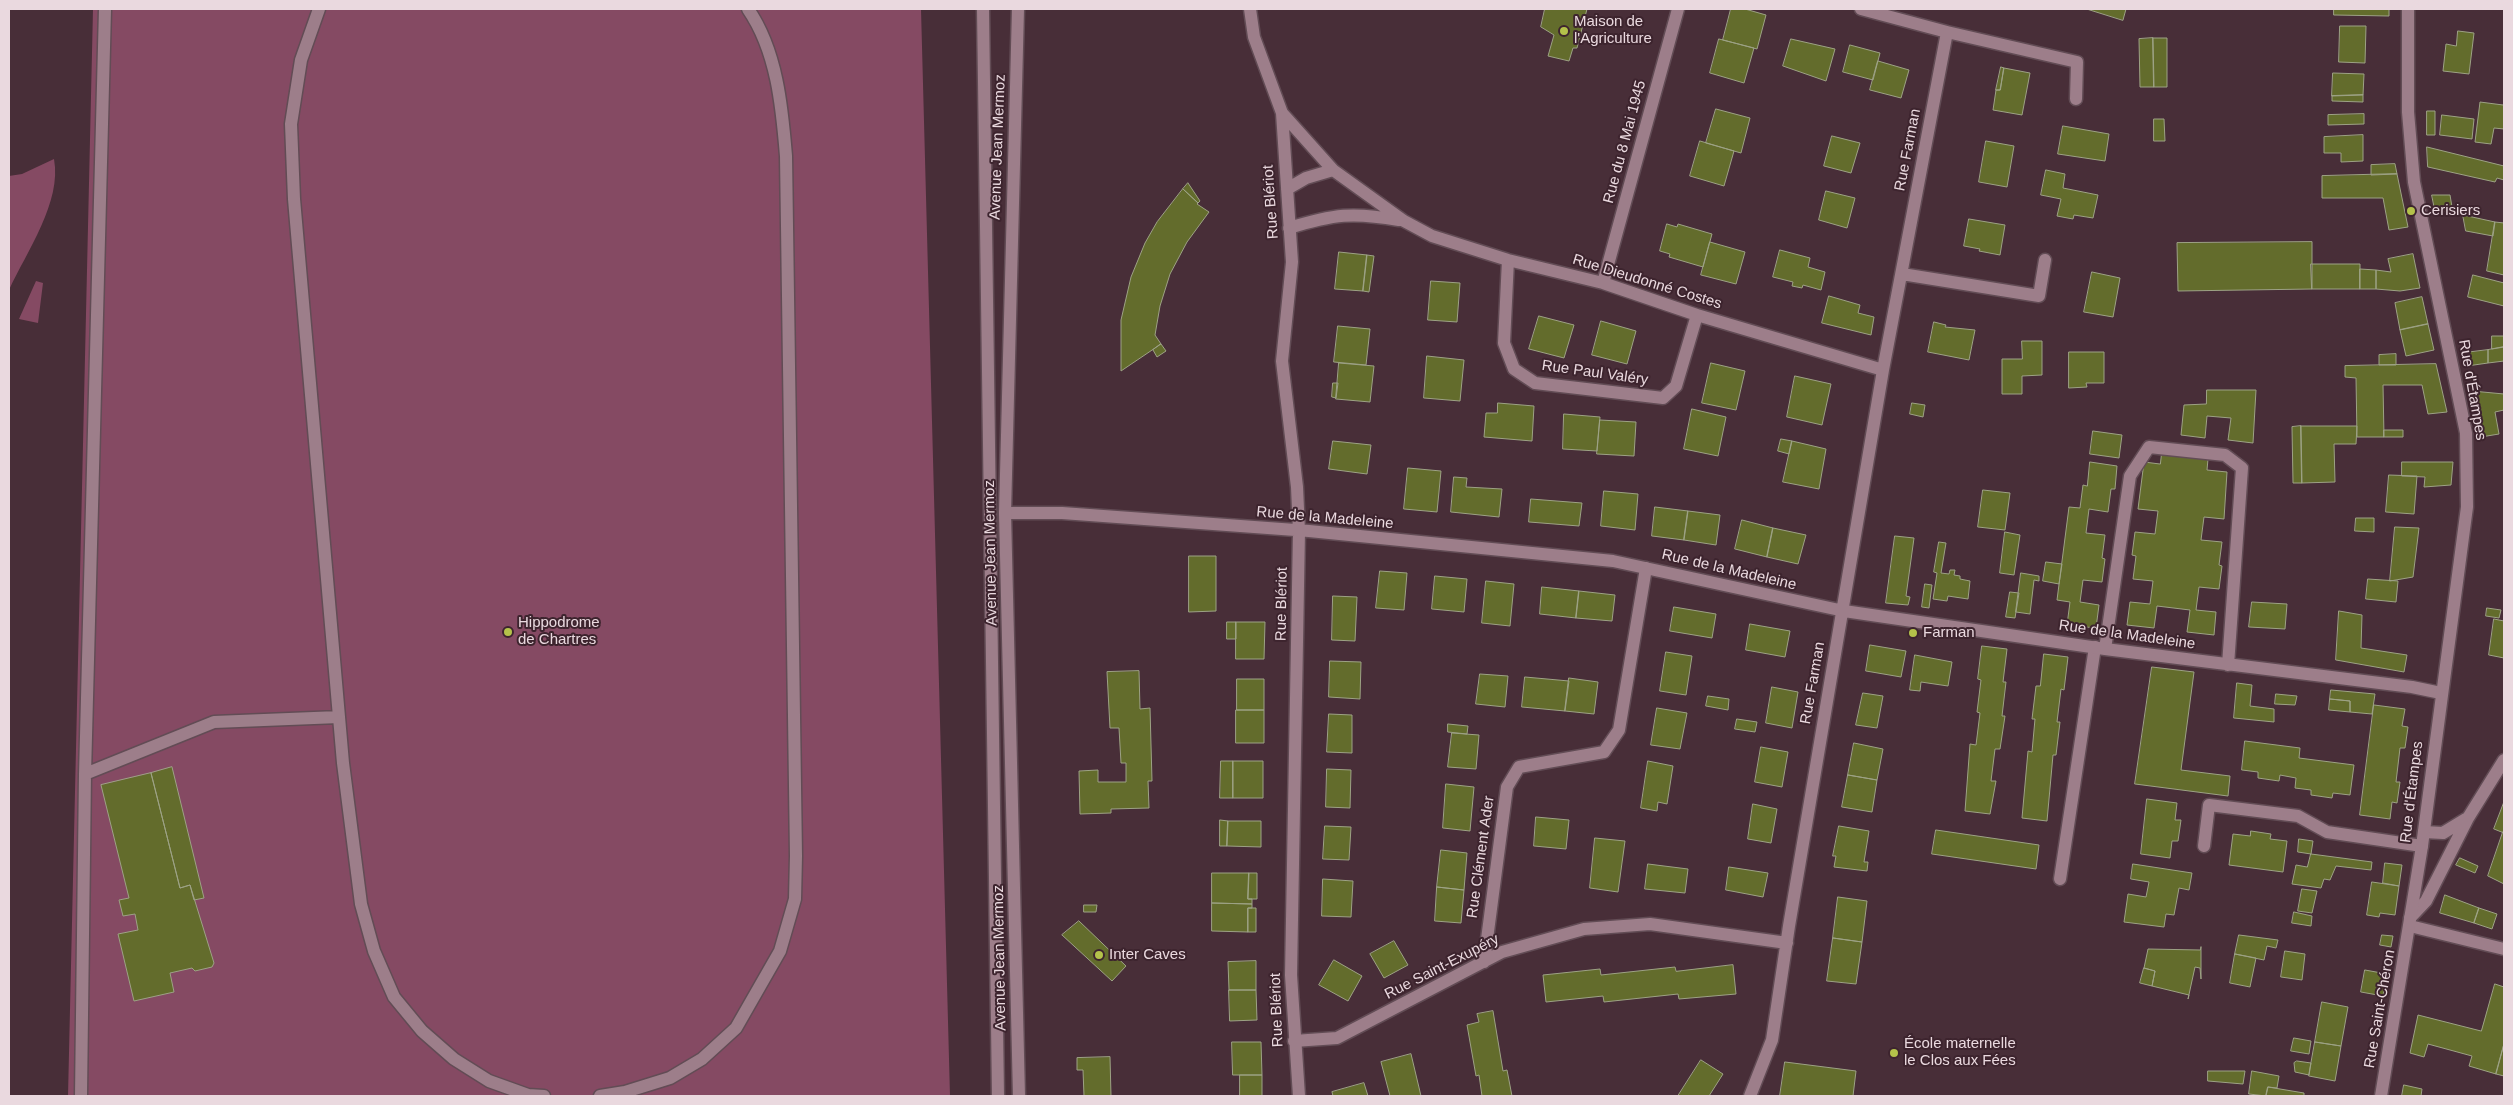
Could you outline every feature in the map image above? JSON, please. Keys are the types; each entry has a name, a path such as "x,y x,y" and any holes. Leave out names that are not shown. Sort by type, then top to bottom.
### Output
{"street":[{"path":"81,1096 85,774 105,9"},
{"path":"319,9 301,60 291,124 294,199 339,717 351,838 361,904 374,950 394,997 422,1031 454,1059 489,1081 528,1094 544,1096"},
{"path":"600,1096 625,1092 670,1078 702,1059 736,1028 780,951 795,899 796,856 786,156 782,102 756,21 748,9"},
{"name":"Avenue Jean Mermoz","path":"983,9 998,1096"},
{"name":"Avenue Jean Mermoz","path":"1018,9 1005,513 1019,1096"},
{"name":"Rue Dieudonné Costes","path":"1250,9 1254,37 1282,113 1333,170 1404,221 1432,236 1508,260 1603,283 1697,315 1883,370"},
{"name":"Rue du 8 Mai 1945","path":"1603,283 1678,9"},
{"path":"1861,9 1947,32 2077,62 2076,99"},
{"name":"Rue d'Étampes","path":"2408,9 2408,112 2414,182 2466,432 2467,507 2424,832 2410,922"},
{"name":"Rue Farman","path":"1750,1096 1772,1040 1883,370 1947,32"},
{"name":"Rue Blériot","path":"1282,113 1292,262 1282,361 1297,487 1299,531 1292,975 1294,1042 1299,1096"},
{"path":"1286,189 1306,178 1333,170"},
{"name":"Rue Dieudonné Costes","path":"1289,228 1326,216 1364,214 1404,221"},
{"name":"Rue Paul Valéry","path":"1508,260 1504,343 1514,369 1535,383 1663,398 1676,386 1697,315"},
{"path":"1902,274 2039,296 2044,260"},
{"path":"2060,878 2130,476 2149,447 2225,455 2242,468 2228,665"},
{"name":"Rue de la Madeleine","path":"1005,513 1062,513 1299,531 1613,561 1844,611 2228,665 2412,686 2441,693"},
{"name":"Rue Clément Ader","path":"1484,962 1507,787 1519,767 1604,752 1619,730 1646,568"},
{"path":"85,774 214,722 339,717"},
{"path":"2504,760 2468,818 2426,901 2410,922 2504,949"},
{"path":"2204,846 2209,805 2298,816 2327,832 2422,846"},
{"path":"2424,832 2443,833 2468,818"},
{"name":"Rue Saint-Chéron","path":"2381,1096 2410,922"},
{"name":"Rue Saint-Exupéry","path":"1294,1042 1337,1038 1502,952 1584,929 1650,924 1787,943"}],"shaded area":[{"name":"Hippodrome de Chartres","path":"93,9 921,9 950,1096 68,1096"},
{"path":"54,159 53,192 48,209 9,290 9,176 22,174"},
{"path":"36,281 43,283 38,323 19,319"}],"building":[{"name":"Maison de l'Agriculture","path":"1545,9 1587,9 1577,48 1573,48 1569,61 1548,56 1554,35 1541,27"},
{"path":"1731,9 1745,9 1766,15 1757,49 1723,40"},
{"path":"2087,9 2126,9 2123,20"},
{"path":"2334,9 2389,9 2389,16 2334,15"},
{"path":"2340,26 2366,26 2365,63 2339,62"},
{"path":"2458,31 2474,33 2469,74 2443,71 2446,44 2456,46"},
{"path":"2153,38 2167,38 2167,87 2154,87"},
{"path":"2153,38 2154,87 2140,87 2139,39"},
{"path":"1719,39 1754,48 1744,83 1710,73"},
{"path":"1791,39 1835,49 1826,81 1783,66"},
{"path":"1850,45 1880,53 1873,80 1843,72"},
{"path":"1878,61 1909,70 1901,98 1870,90"},
{"path":"2001,67 2004,68 2000,90 1996,90"},
{"path":"2004,68 2030,73 2022,115 1993,110 1996,90 2000,90"},
{"path":"2333,73 2364,74 2363,95 2332,96"},
{"path":"2363,95 2363,102 2332,101 2332,96"},
{"path":"2504,98 2504,129 2494,128 2491,144 2475,142 2480,102 2503,105"},
{"path":"1716,109 1750,118 1741,153 1706,143"},
{"path":"2427,111 2435,111 2435,135 2427,135"},
{"path":"2364,114 2364,124 2328,125 2328,115"},
{"path":"2442,115 2474,119 2472,139 2440,135"},
{"path":"2154,119 2164,119 2165,141 2154,141"},
{"path":"2063,126 2109,134 2105,161 2058,154"},
{"path":"2363,135 2363,161 2341,162 2341,153 2324,153 2324,137"},
{"path":"1832,136 1860,143 1851,173 1824,166"},
{"path":"1700,141 1734,151 1724,186 1690,176"},
{"path":"1986,141 2014,146 2007,187 1979,182"},
{"path":"2427,147 2504,166 2504,180 2497,178 2495,182 2428,167"},
{"path":"2395,164 2397,174 2371,175 2371,165"},
{"path":"2046,170 2065,174 2063,188 2098,195 2093,218 2074,215 2073,219 2057,216 2061,199 2041,195"},
{"path":"2397,174 2408,227 2389,230 2383,198 2322,198 2322,176"},
{"path":"1188,183 1200,201 1198,203 1183,189"},
{"path":"1183,189 1197,204 1209,212 1187,242 1170,274 1160,306 1155,335 1161,344 1121,371 1121,320 1131,277 1145,243 1157,222"},
{"path":"1826,191 1855,198 1847,228 1819,220"},
{"path":"2432,195 2450,195 2453,213 2435,210"},
{"path":"2463,215 2495,222 2493,236 2466,231"},
{"path":"1969,219 2005,225 2000,255 1964,246"},
{"path":"2495,222 2504,223 2504,275 2487,271"},
{"path":"1667,224 1677,227 1678,224 1712,234 1703,267 1669,257 1670,254 1660,251"},
{"path":"1710,242 1745,252 1736,284 1701,275"},
{"path":"2312,242 2312,289 2178,291 2177,243"},
{"path":"1780,250 1810,258 1808,267 1825,272 1821,290 1803,285 1802,288 1792,286 1793,282 1773,277"},
{"path":"1339,252 1367,255 1363,291 1335,289"},
{"path":"2413,254 2420,288 2400,291 2376,289 2376,270 2391,272 2388,259"},
{"path":"1367,255 1374,256 1369,292 1363,291"},
{"path":"2311,264 2360,264 2360,289 2312,289"},
{"path":"2360,269 2376,270 2376,289 2360,289"},
{"path":"2092,272 2120,278 2113,317 2084,312"},
{"path":"2473,275 2504,283 2504,306 2468,297"},
{"path":"1431,281 1460,283 1457,322 1428,320"},
{"path":"1829,296 1860,305 1858,313 1874,317 1871,335 1822,323"},
{"path":"2422,297 2428,324 2400,330 2395,303"},
{"path":"1539,316 1574,325 1564,358 1529,349"},
{"path":"1601,321 1636,331 1627,364 1592,355"},
{"path":"1934,322 1946,325 1945,327 1975,330 1969,360 1928,352"},
{"path":"2428,324 2434,350 2406,356 2400,330"},
{"path":"1338,326 1370,329 1366,365 1334,362"},
{"path":"2492,336 2504,336 2504,347 2492,349"},
{"path":"2022,341 2042,341 2042,375 2022,376 2022,394 2002,394 2002,359 2022,359"},
{"path":"1161,344 1166,351 1157,357 1153,350"},
{"path":"2504,347 2504,361 2488,363 2488,350"},
{"path":"2488,350 2488,363 2467,366 2464,353"},
{"path":"2069,352 2104,352 2104,383 2086,383 2087,387 2069,388"},
{"path":"2396,354 2396,365 2379,365 2379,355"},
{"path":"1427,356 1464,360 1460,401 1424,398"},
{"path":"1339,363 1374,366 1370,402 1336,399"},
{"path":"1711,363 1745,371 1736,410 1702,403"},
{"path":"2436,364 2447,412 2428,414 2422,385 2383,385 2384,437 2357,437 2356,378 2345,377 2345,366"},
{"path":"1795,376 1831,384 1822,425 1787,417"},
{"path":"1333,383 1338,383 1336,398 1332,397"},
{"path":"2207,390 2256,390 2253,443 2228,440 2231,418 2207,416 2205,438 2181,435 2184,405 2206,404"},
{"path":"2472,391 2504,394 2504,410 2495,412 2499,434 2481,437"},
{"path":"1498,403 1534,406 1532,441 1484,437 1486,413 1497,413"},
{"path":"1912,403 1925,405 1923,417 1910,414"},
{"path":"1692,409 1726,417 1718,456 1684,449"},
{"path":"1564,414 1600,417 1597,451 1563,449"},
{"path":"1600,420 1636,422 1634,456 1597,454"},
{"path":"2301,426 2302,483 2293,483 2292,427"},
{"path":"2301,426 2357,426 2356,444 2334,444 2335,482 2302,483"},
{"path":"2384,430 2403,430 2403,437 2384,437"},
{"path":"2093,431 2122,435 2119,458 2090,454"},
{"path":"1781,439 1792,441 1789,454 1778,451"},
{"path":"1333,441 1371,445 1367,474 1329,469"},
{"path":"1792,441 1826,449 1819,489 1783,482"},
{"path":"2162,453 2208,459 2207,470 2227,472 2224,519 2204,517 2201,540 2222,542 2219,565 2222,566 2219,589 2199,587 2196,610 2216,612 2214,635 2187,632 2190,610 2157,606 2154,628 2127,625 2130,602 2150,604 2153,581 2133,579 2136,556 2132,555 2135,532 2155,534 2158,511 2138,509 2144,462 2160,464"},
{"path":"2090,462 2117,466 2115,489 2111,489 2108,512 2089,509 2086,533 2105,535 2102,558 2105,559 2102,582 2083,580 2080,602 2099,605 2096,628 2067,625 2070,602 2057,600 2069,507 2080,508 2083,485 2087,486"},
{"path":"2402,462 2453,462 2451,485 2424,487 2425,477 2402,476"},
{"path":"1408,468 1441,471 1437,512 1404,509"},
{"path":"2389,475 2417,476 2414,514 2386,512"},
{"path":"1454,477 1467,478 1466,487 1502,489 1499,517 1451,512"},
{"path":"1983,490 2010,493 2005,530 1978,527"},
{"path":"1604,491 1638,494 1635,530 1601,526"},
{"path":"1531,499 1582,503 1579,526 1529,522"},
{"path":"1655,507 1688,511 1684,540 1652,536"},
{"path":"1688,511 1720,515 1716,545 1684,540"},
{"path":"2356,518 2374,518 2374,532 2355,531"},
{"path":"1742,520 1773,528 1767,557 1735,549"},
{"path":"2395,527 2419,528 2413,577 2390,581"},
{"path":"1773,528 1806,535 1798,564 1767,557"},
{"path":"2005,532 2020,535 2014,575 2000,573"},
{"path":"1895,536 1914,538 1906,596 1910,597 1908,605 1886,603"},
{"path":"1939,542 1946,543 1941,573 1949,574 1950,570 1955,570 1954,575 1960,576 1960,579 1970,581 1968,599 1948,596 1947,601 1933,599 1937,573 1934,572"},
{"path":"1189,556 1216,556 1216,611 1189,612"},
{"path":"2046,562 2062,564 2059,584 2043,581"},
{"path":"1380,571 1407,573 1404,610 1376,608"},
{"path":"2021,573 2039,576 2039,581 2034,580 2030,614 2016,612"},
{"path":"1435,576 1467,579 1464,612 1432,609"},
{"path":"2368,579 2398,581 2396,602 2366,599"},
{"path":"1486,581 1514,584 1510,626 1482,623"},
{"path":"1925,584 1932,585 1929,608 1922,607"},
{"path":"1542,587 1579,591 1576,618 1540,614"},
{"path":"1579,591 1615,595 1612,621 1576,618"},
{"path":"2010,592 2019,593 2015,618 2006,617"},
{"path":"1333,596 1357,597 1355,641 1332,640"},
{"path":"2252,602 2287,604 2285,629 2249,627"},
{"path":"1674,607 1716,614 1712,638 1670,631"},
{"path":"2487,608 2501,610 2499,618 2486,616"},
{"path":"2339,611 2362,615 2361,648 2407,655 2404,672 2336,660"},
{"path":"2494,619 2504,621 2504,658 2489,655"},
{"path":"1227,622 1236,622 1236,639 1227,639"},
{"path":"1236,622 1265,622 1264,659 1236,659"},
{"path":"1750,624 1790,631 1785,657 1746,650"},
{"path":"1870,645 1906,651 1901,677 1866,671"},
{"path":"1982,646 2007,649 2003,682 2006,682 2002,716 2005,716 2000,749 1995,749 1991,781 1996,781 1990,814 1965,811 1970,744 1976,745 1980,713 1977,712 1981,680 1978,679"},
{"path":"1666,652 1692,656 1686,695 1660,691"},
{"path":"2044,654 2068,657 2064,690 2061,689 2057,722 2060,722 2056,755 2053,755 2047,821 2022,818 2028,751 2032,752 2035,719 2032,719 2036,686 2040,686"},
{"path":"1915,655 1952,662 1948,686 1921,682 1920,691 1910,690"},
{"path":"1330,661 1361,662 1360,699 1329,697"},
{"path":"2152,667 2194,672 2181,770 2230,776 2228,796 2135,784"},
{"path":"1139,671 1140,709 1150,708 1152,781 1148,781 1149,808 1111,809 1111,813 1080,814 1079,771 1098,770 1098,782 1126,782 1126,763 1121,763 1119,728 1110,728 1107,672"},
{"path":"1480,674 1508,676 1505,707 1476,704"},
{"path":"1525,677 1569,681 1565,711 1522,707"},
{"path":"1569,678 1598,682 1594,714 1565,711"},
{"path":"1237,679 1264,679 1264,710 1237,710"},
{"path":"2237,683 2252,685 2250,706 2274,709 2274,722 2234,718"},
{"path":"1772,687 1798,692 1792,728 1766,723"},
{"path":"2331,690 2375,694 2372,714 2350,712 2350,701 2330,699"},
{"path":"1863,693 1883,696 1877,728 1856,725"},
{"path":"2276,694 2297,696 2295,705 2275,704"},
{"path":"1708,696 1729,699 1728,710 1706,706"},
{"path":"2330,699 2350,701 2350,712 2329,710"},
{"path":"2374,705 2405,709 2402,726 2408,727 2405,748 2400,748 2396,782 2400,782 2397,803 2392,802 2390,819 2360,815"},
{"path":"1657,708 1687,713 1680,749 1651,745"},
{"path":"1236,710 1264,710 1264,743 1236,743"},
{"path":"1329,714 1352,715 1352,753 1327,752"},
{"path":"1737,719 1757,722 1755,732 1735,729"},
{"path":"1448,724 1468,726 1467,734 1448,732"},
{"path":"1452,733 1479,735 1476,769 1448,767"},
{"path":"2245,741 2300,748 2299,758 2354,765 2350,795 2333,793 2332,798 2311,795 2311,790 2295,788 2296,778 2280,775 2279,781 2258,778 2258,772 2242,770"},
{"path":"1854,743 1883,749 1877,780 1848,775"},
{"path":"1761,747 1788,752 1782,787 1755,782"},
{"path":"1221,761 1233,761 1233,798 1220,798"},
{"path":"1233,761 1263,761 1263,798 1233,798"},
{"path":"1648,761 1673,766 1667,804 1658,802 1657,811 1641,808"},
{"path":"172,767 204,898 194,900 190,885 180,888 151,773"},
{"path":"1327,769 1351,770 1350,808 1326,807"},
{"path":"151,773 180,888 190,885 214,963 212,967 195,971 192,968 170,973 174,992 134,1001 118,934 138,930 135,914 123,916 119,900 129,898 101,785"},
{"path":"1848,775 1877,780 1872,812 1842,807"},
{"path":"1446,784 1474,787 1470,831 1443,828"},
{"path":"2147,799 2177,803 2175,820 2181,820 2178,841 2172,841 2170,858 2141,854"},
{"path":"2504,802 2504,833 2494,829"},
{"path":"1753,804 1777,809 1771,843 1748,839"},
{"path":"1536,817 1569,820 1566,849 1534,846"},
{"path":"1220,820 1228,821 1227,846 1220,846"},
{"path":"1228,821 1261,821 1261,847 1227,846"},
{"path":"1325,826 1351,827 1349,860 1323,859"},
{"path":"1839,826 1869,831 1864,862 1868,862 1867,871 1834,867 1836,856 1833,856"},
{"path":"1936,830 2039,845 2036,869 1932,854"},
{"path":"2251,831 2271,834 2270,839 2287,841 2283,872 2229,865 2233,834 2250,836"},
{"path":"2504,833 2504,884 2488,876"},
{"path":"1595,838 1625,841 1618,892 1590,888"},
{"path":"2299,839 2313,841 2311,854 2298,852"},
{"path":"1441,850 1467,853 1464,890 1437,887"},
{"path":"2311,854 2372,862 2371,870 2336,866 2330,880 2324,879 2321,888 2292,884 2296,865 2307,867"},
{"path":"2460,858 2478,866 2475,873 2456,865"},
{"path":"2385,863 2402,865 2399,886 2383,883"},
{"path":"1648,864 1688,869 1685,893 1645,889"},
{"path":"2133,864 2192,873 2189,890 2179,888 2174,915 2166,914 2164,927 2124,922 2128,894 2146,897 2149,882 2131,879"},
{"path":"1729,867 1768,873 1763,897 1726,890"},
{"path":"1212,873 1249,873 1248,899 1252,899 1252,904 1212,903"},
{"path":"1249,873 1257,873 1257,899 1248,899"},
{"path":"1323,879 1353,881 1351,917 1322,916"},
{"path":"2372,882 2399,886 2395,915 2380,913 2379,917 2367,915"},
{"path":"1437,887 1464,890 1461,923 1435,921"},
{"path":"2302,889 2317,891 2312,913 2298,911"},
{"path":"2445,895 2479,908 2474,923 2440,913"},
{"path":"1838,897 1867,901 1862,942 1833,938"},
{"path":"1212,903 1252,904 1252,908 1248,908 1248,932 1212,931"},
{"path":"1084,905 1097,905 1096,912 1084,912"},
{"path":"1248,908 1256,908 1256,932 1248,932"},
{"path":"2479,908 2497,914 2492,929 2474,923"},
{"path":"2294,912 2312,916 2311,926 2292,923"},
{"name":"Inter Caves","path":"1079,921 1126,966 1112,981 1062,935"},
{"path":"2239,935 2278,940 2276,948 2267,946 2264,960 2235,954"},
{"path":"2382,935 2393,936 2391,947 2380,945"},
{"path":"1833,938 1862,942 1856,984 1827,981"},
{"path":"1394,941 1408,965 1384,978 1370,954"},
{"path":"2201,947 2201,979 2200,968 2195,967 2189,995 2152,986 2155,971 2144,968 2148,949 2200,950"},
{"path":"2285,951 2305,954 2302,980 2281,977"},
{"path":"2235,954 2256,958 2250,987 2230,983"},
{"path":"1334,960 1362,976 1348,1001 1319,985"},
{"path":"1256,961 1256,990 1229,990 1228,962"},
{"path":"1733,965 1736,994 1679,999 1678,994 1604,1002 1603,996 1546,1002 1543,975 1600,969 1601,975 1675,967 1676,971"},
{"path":"2144,968 2155,971 2152,986 2140,983"},
{"path":"2365,970 2387,974 2383,996 2361,992"},
{"path":"2495,984 2504,987 2504,1044 2496,1074 2469,1066 2472,1056 2428,1044 2424,1057 2410,1053 2418,1015 2481,1031"},
{"path":"1229,990 1256,990 1257,1020 1230,1021"},
{"path":"2322,1002 2348,1007 2341,1046 2315,1042"},
{"path":"1493,1011 1503,1071 1507,1070 1512,1096 1482,1096 1479,1075 1476,1076 1467,1025 1479,1022 1477,1014"},
{"path":"2294,1038 2311,1041 2309,1054 2291,1051"},
{"path":"1232,1042 1261,1042 1262,1075 1233,1075"},
{"path":"2315,1042 2341,1046 2335,1081 2309,1076"},
{"path":"2504,1044 2504,1076 2496,1074"},
{"path":"1411,1054 1421,1096 1390,1096 1381,1062"},
{"path":"1110,1057 1111,1096 1084,1096 1083,1070 1077,1070 1077,1058"},
{"path":"1701,1060 1723,1074 1709,1096 1678,1096"},
{"path":"2297,1061 2311,1063 2309,1075 2295,1072 2294,1063"},
{"path":"1785,1062 1856,1071 1853,1096 1780,1096"},
{"path":"2208,1071 2245,1071 2243,1084 2208,1081"},
{"path":"2252,1071 2279,1076 2277,1088 2268,1087 2266,1096 2249,1094"},
{"path":"1240,1075 1262,1075 1262,1096 1240,1096"},
{"path":"1364,1083 1368,1096 1333,1096 1332,1092"},
{"path":"2404,1085 2422,1089 2421,1096 2402,1096"},
{"path":"2268,1087 2304,1093 2304,1096 2266,1096"}],"place":[{"name":"Maison de l'Agriculture","path":"1564,31"},
{"name":"Cerisiers","path":"2411,211"},
{"name":"Hippodrome de Chartres","path":"508,632"},
{"name":"Farman","path":"1913,633"},
{"name":"Inter Caves","path":"1099,955"},
{"name":"École maternelle le Clos aux Fées","path":"1894,1053"}]}
